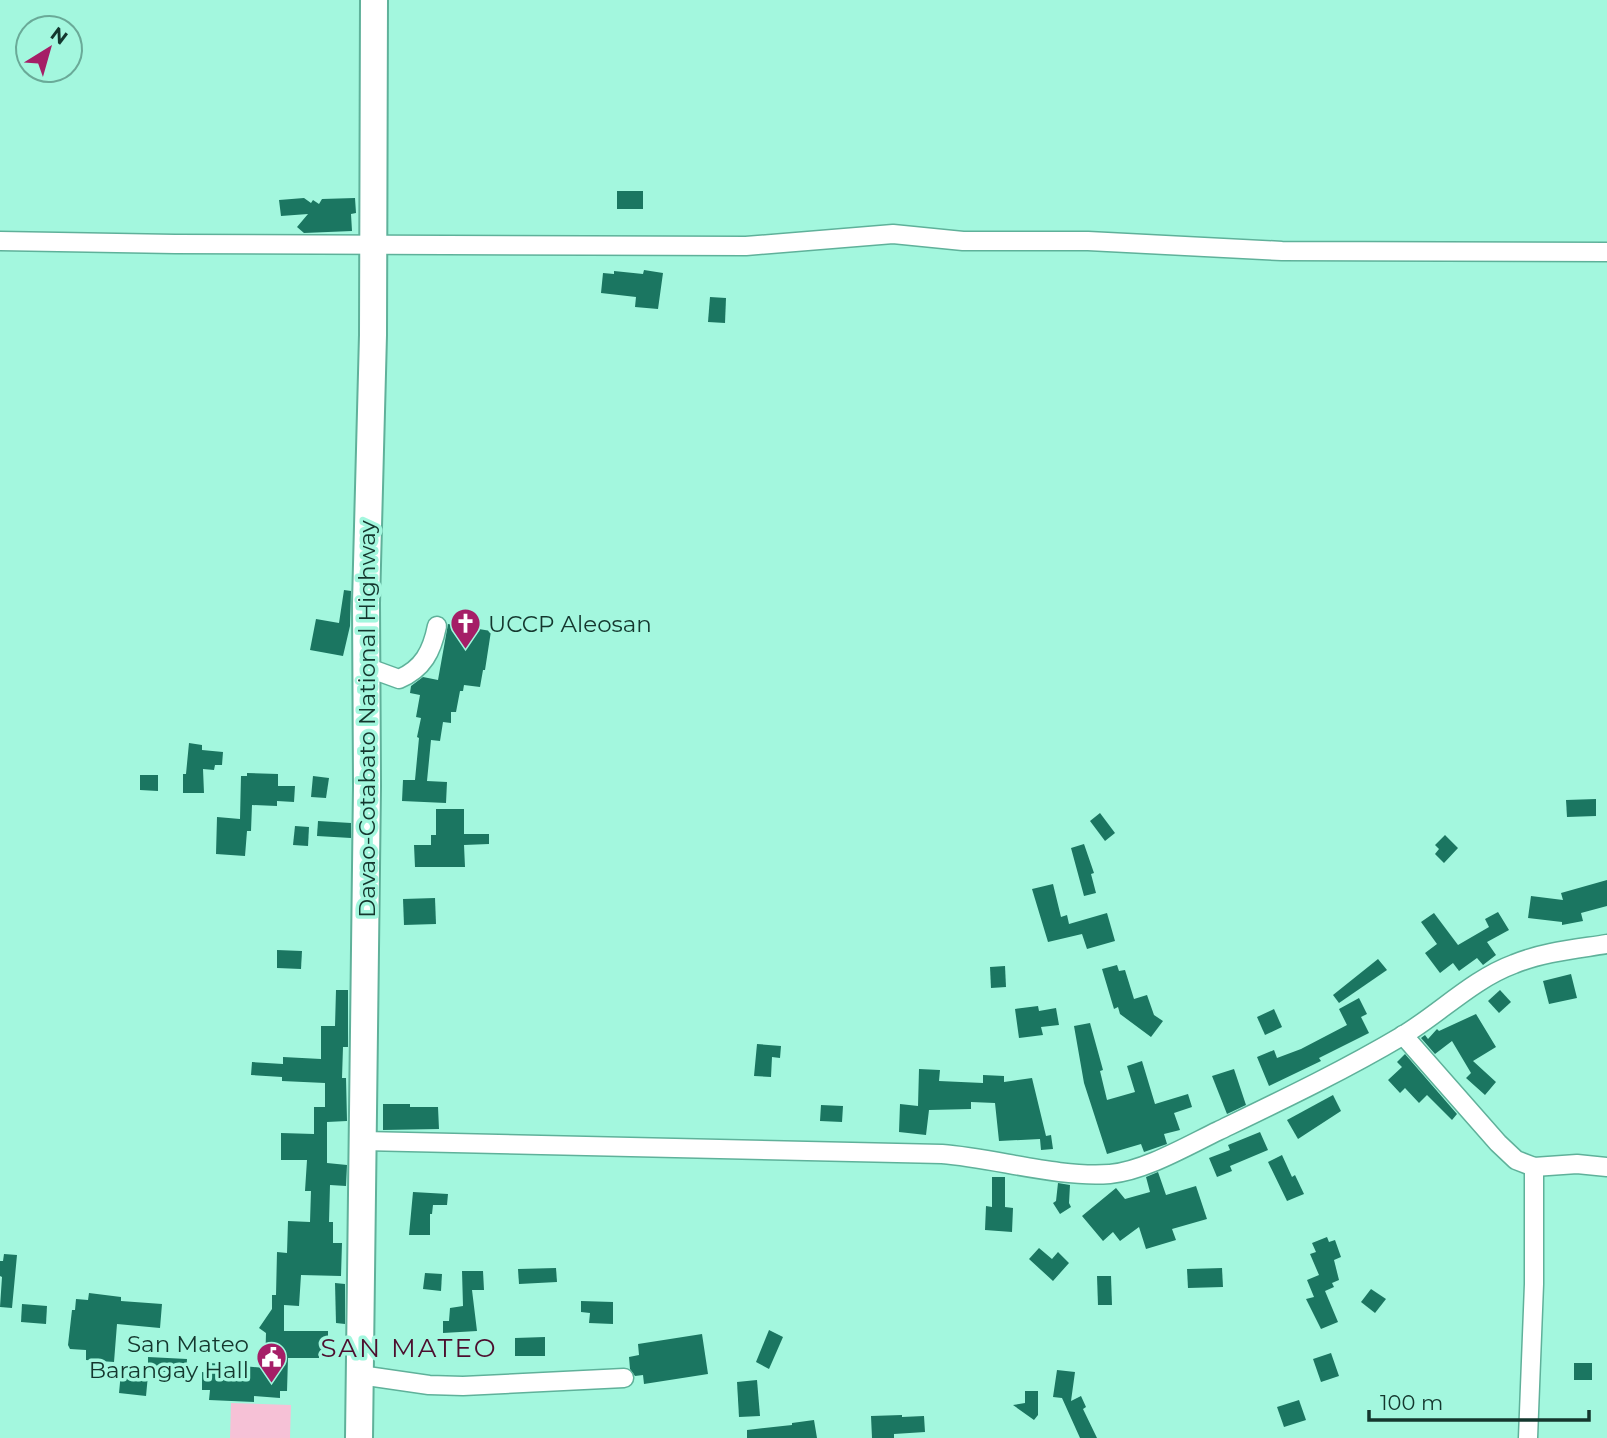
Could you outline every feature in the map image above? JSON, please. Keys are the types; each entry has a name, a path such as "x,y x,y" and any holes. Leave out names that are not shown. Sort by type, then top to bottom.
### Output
{"highway":[{"name":"Davao-Cotabato National Highway","path":"359,1438 366,667 374,244 374,0"}],"street":[{"path":"0,241 746,246 893,234 963,241 1088,241 1282,251 1607,252"},
{"path":"366,667 399,679 407,676 430,653 438,626"},
{"path":"363,1141 942,1154 975,1156 1068,1171 1112,1174 1138,1167 1290,1096 1403,1035 1468,990 1512,964 1561,951 1607,944"},
{"path":"1403,1035 1516,1160 1534,1167 1577,1164 1607,1167"},
{"path":"1528,1438 1534,1284 1534,1167"},
{"path":"360,1375 463,1387 624,1378"}],"shaded area":[{"path":"231,1403 291,1405 290,1438 230,1438"}],"building":[{"path":"617,191 643,191 643,209 617,209"},
{"path":"304,198 319,204 322,199 355,198 356,213 351,214 352,231 304,233 297,227 308,214 281,216 279,200"},
{"path":"644,270 663,273 658,309 635,307 636,297 601,293 603,273 614,274 614,271 643,274"},
{"path":"710,297 726,298 725,323 708,322"},
{"path":"344,590 351,591 350,626 343,656 310,650 316,619 339,623"},
{"path":"448,624 491,631 485,670 480,687 464,685 463,691 460,691 456,712 451,712 451,723 443,722 440,741 431,740 427,781 447,782 446,803 402,801 403,780 415,780 417,737 421,718 416,717 420,695 410,693 411,686 423,677 438,680"},
{"path":"189,743 202,745 202,750 223,752 222,765 215,765 214,770 203,769 204,793 183,793 183,774 186,774"},
{"path":"247,773 278,774 278,786 295,786 294,802 277,801 277,806 252,805 251,831 247,831 245,856 216,854 217,817 240,819 241,776 247,776"},
{"path":"140,775 158,775 158,791 140,790"},
{"path":"313,776 329,778 326,798 311,797"},
{"path":"1596,799 1596,816 1567,817 1566,800"},
{"path":"436,809 464,809 464,834 489,834 489,844 464,845 465,867 415,867 414,845 431,845 431,835 436,835"},
{"path":"1100,813 1115,833 1105,841 1090,821"},
{"path":"318,821 351,823 351,838 317,836"},
{"path":"295,826 309,827 308,846 293,845"},
{"path":"1445,835 1458,848 1444,863 1435,854 1439,849 1435,845"},
{"path":"1084,844 1094,873 1091,874 1096,893 1084,896 1071,848"},
{"path":"1607,880 1607,906 1581,913 1583,921 1562,925 1562,922 1528,918 1531,896 1563,900 1561,893"},
{"path":"1053,884 1061,917 1067,915 1069,924 1107,913 1115,941 1087,949 1082,934 1048,942 1032,889"},
{"path":"435,898 436,924 404,925 403,899"},
{"path":"1498,912 1509,930 1487,942 1496,955 1483,965 1477,958 1459,971 1453,963 1440,973 1425,953 1437,944 1421,922 1434,913 1458,945 1489,927 1485,919"},
{"path":"277,950 302,951 301,969 277,968"},
{"path":"1378,959 1387,970 1339,1003 1333,995"},
{"path":"1117,965 1119,971 1125,970 1134,999 1147,995 1154,1015 1163,1021 1151,1037 1120,1014 1118,1007 1114,1009 1102,969"},
{"path":"1005,966 1006,987 991,988 990,967"},
{"path":"1571,974 1577,998 1549,1004 1543,981"},
{"path":"336,990 348,990 348,1047 343,1047 342,1078 346,1078 347,1121 327,1122 327,1163 347,1165 346,1186 330,1185 329,1222 333,1222 333,1243 342,1243 341,1276 301,1275 299,1306 284,1305 284,1331 328,1331 328,1352 319,1352 319,1358 288,1358 287,1391 280,1391 280,1398 254,1396 254,1402 209,1400 210,1390 202,1390 202,1372 210,1373 210,1363 265,1368 266,1333 259,1328 272,1309 272,1295 276,1295 277,1252 287,1253 288,1221 310,1222 311,1191 305,1191 307,1160 281,1160 281,1133 314,1134 314,1107 325,1107 325,1083 282,1081 282,1077 251,1075 252,1062 283,1064 283,1057 321,1059 321,1026 335,1026"},
{"path":"1500,990 1511,1002 1499,1013 1488,1001"},
{"path":"1359,998 1367,1014 1361,1017 1369,1033 1319,1058 1321,1061 1269,1086 1257,1057 1274,1050 1277,1058 1347,1025 1339,1009"},
{"path":"1038,1006 1039,1011 1056,1008 1059,1025 1041,1027 1043,1035 1019,1038 1015,1009"},
{"path":"1274,1009 1282,1027 1265,1035 1257,1017"},
{"path":"1476,1014 1496,1047 1473,1061 1496,1082 1485,1095 1466,1078 1471,1073 1452,1041 1435,1054 1421,1038 1425,1035 1428,1039 1437,1029 1439,1031"},
{"path":"1090,1023 1103,1070 1100,1071 1107,1100 1135,1092 1127,1066 1142,1061 1155,1104 1188,1094 1192,1107 1174,1113 1180,1130 1164,1134 1167,1144 1144,1152 1141,1144 1107,1154 1084,1083 1074,1026"},
{"path":"757,1044 781,1046 780,1058 772,1057 771,1077 754,1076"},
{"path":"1405,1054 1457,1114 1452,1120 1427,1095 1419,1103 1405,1088 1400,1093 1388,1080 1402,1067 1397,1062"},
{"path":"919,1069 940,1070 939,1081 983,1083 983,1075 1004,1076 1004,1082 1032,1078 1046,1136 1051,1135 1053,1149 1041,1150 1040,1139 999,1141 995,1103 971,1102 971,1109 929,1110 926,1135 899,1132 900,1104 918,1106"},
{"path":"1234,1069 1246,1105 1227,1114 1212,1076"},
{"path":"1333,1095 1341,1111 1298,1139 1287,1120"},
{"path":"383,1104 438,1107 439,1129 383,1130"},
{"path":"821,1105 843,1106 842,1122 820,1121"},
{"path":"1260,1132 1268,1150 1230,1166 1232,1171 1217,1177 1209,1158 1230,1150 1228,1145"},
{"path":"1282,1155 1304,1194 1287,1201 1268,1162"},
{"path":"1158,1172 1166,1195 1196,1186 1207,1219 1172,1229 1176,1240 1146,1249 1139,1227 1120,1241 1113,1232 1103,1241 1082,1216 1116,1188 1125,1199 1150,1192 1146,1177"},
{"path":"992,1177 1005,1177 1005,1207 1013,1208 1012,1232 985,1230 986,1206 992,1207"},
{"path":"1058,1183 1070,1185 1071,1207 1060,1214 1053,1203 1056,1201"},
{"path":"413,1192 448,1194 447,1205 433,1205 430,1235 409,1235"},
{"path":"1327,1237 1329,1242 1335,1240 1341,1257 1334,1260 1339,1280 1332,1283 1334,1287 1325,1291 1338,1322 1321,1329 1306,1299 1314,1297 1307,1280 1319,1275 1310,1254 1316,1252 1312,1243"},
{"path":"1039,1248 1052,1259 1058,1252 1069,1263 1053,1281 1029,1259"},
{"path":"4,1254 17,1255 12,1308 0,1307 0,1261 3,1261"},
{"path":"556,1268 557,1282 519,1284 518,1269"},
{"path":"1222,1268 1223,1287 1188,1288 1187,1269"},
{"path":"462,1271 483,1271 484,1290 472,1290 477,1331 443,1333 443,1321 449,1321 450,1308 463,1306"},
{"path":"425,1273 442,1274 441,1291 423,1289"},
{"path":"1097,1276 1111,1276 1112,1305 1098,1305"},
{"path":"335,1283 345,1284 345,1324 336,1323"},
{"path":"1371,1289 1386,1299 1375,1313 1361,1302"},
{"path":"89,1293 121,1297 121,1301 162,1304 160,1328 117,1324 114,1362 86,1360 86,1350 70,1349 68,1345 76,1299 88,1300"},
{"path":"581,1301 613,1302 613,1324 589,1323 590,1313 581,1312"},
{"path":"22,1304 47,1306 46,1324 21,1322"},
{"path":"769,1330 783,1337 769,1369 756,1362"},
{"path":"702,1334 708,1374 644,1384 643,1375 635,1376 630,1369 629,1357 639,1355 638,1344"},
{"path":"545,1337 545,1356 515,1356 515,1338"},
{"path":"1331,1353 1339,1376 1321,1382 1313,1359"},
{"path":"148,1357 187,1359 186,1373 148,1371"},
{"path":"1574,1363 1592,1363 1592,1380 1574,1380"},
{"path":"1057,1370 1075,1372 1071,1401 1081,1396 1086,1407 1083,1409 1097,1438 1080,1438 1062,1398 1053,1397"},
{"path":"121,1372 148,1375 146,1396 119,1393"},
{"path":"757,1380 760,1416 739,1417 737,1382"},
{"path":"1025,1391 1038,1391 1038,1415 1034,1420 1013,1405 1025,1403"},
{"path":"1299,1400 1306,1420 1284,1427 1277,1407"},
{"path":"871,1416 924,1416 925,1432 894,1434 894,1438 872,1438"},
{"path":"814,1420 817,1438 747,1438 747,1430"}],"place":[{"name":"UCCP Aleosan","path":"465,651"},
{"name":"San Mateo Barangay Hall","path":"272,1384"}],"district":[{"name":"SAN MATEO","path":"409,1348"}]}
